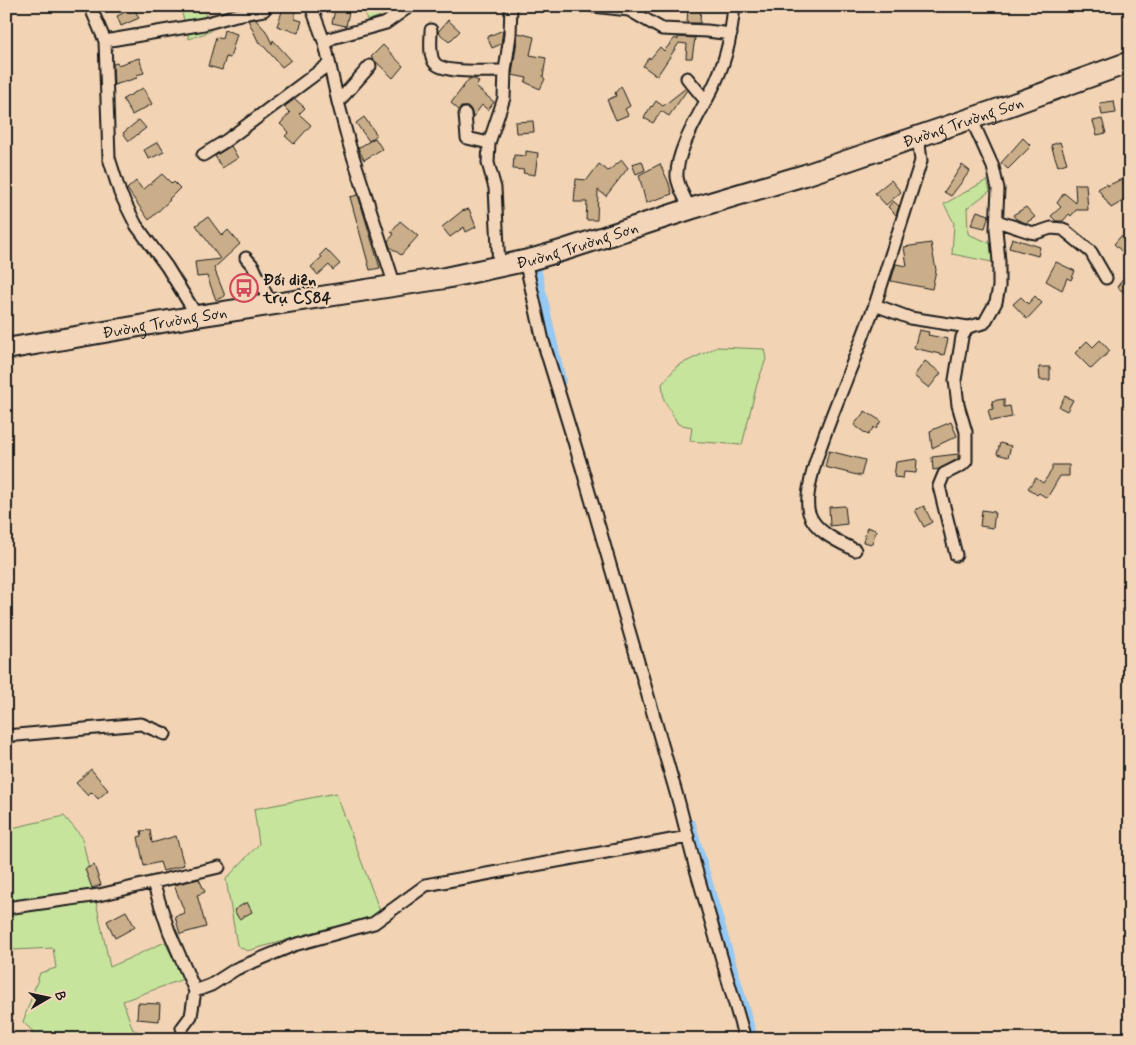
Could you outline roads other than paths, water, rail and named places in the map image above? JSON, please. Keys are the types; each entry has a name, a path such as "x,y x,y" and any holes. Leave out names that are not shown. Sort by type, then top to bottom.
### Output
{"highway":[{"name":"Đường Trường Sơn","path":"6,349 196,316 395,286 499,267 564,250 805,175 1130,62"}],"street":[{"path":"90,6 104,41 110,158 120,193 136,225 168,267 196,316"},
{"path":"311,6 325,44 350,147 395,286"},
{"path":"325,44 332,38 386,23 410,6"},
{"path":"499,267 495,188 488,163 488,143 504,98 511,6"},
{"path":"593,6 629,8 662,29 731,34"},
{"path":"690,210 677,177 680,160 685,142 727,53 734,6"},
{"path":"104,41 204,24 264,10"},
{"path":"431,30 433,60 436,65 462,70 505,71"},
{"path":"203,155 227,140 329,64"},
{"path":"338,102 370,66"},
{"path":"687,78 706,101"},
{"path":"465,114 467,138 488,143"},
{"path":"875,305 910,318 968,327 984,323 991,313 998,295 1000,279 996,221 998,189 993,167 971,118"},
{"path":"855,550 830,537 817,526 808,512 807,495 822,442 875,305 921,161 918,136"},
{"path":"996,221 1036,233 1051,228 1063,229 1092,252 1106,278"},
{"path":"246,258 254,266 271,305"},
{"path":"525,260 543,341 582,468 745,1039"},
{"path":"956,554 939,486 944,474 962,465 966,460 966,432 958,405 955,380 962,337 968,327"},
{"path":"6,736 141,724 165,734"},
{"path":"195,991 211,985 236,969 294,945 374,923 426,885 688,837"},
{"path":"6,908 99,894 219,867"},
{"path":"153,883 169,931 195,991 191,1016 182,1028"}],"waterway":[{"path":"533,259 560,381"},
{"path":"690,825 752,1039"}],"place":[{"name":"Đối diện trụ CS84","path":"244,288"}]}
